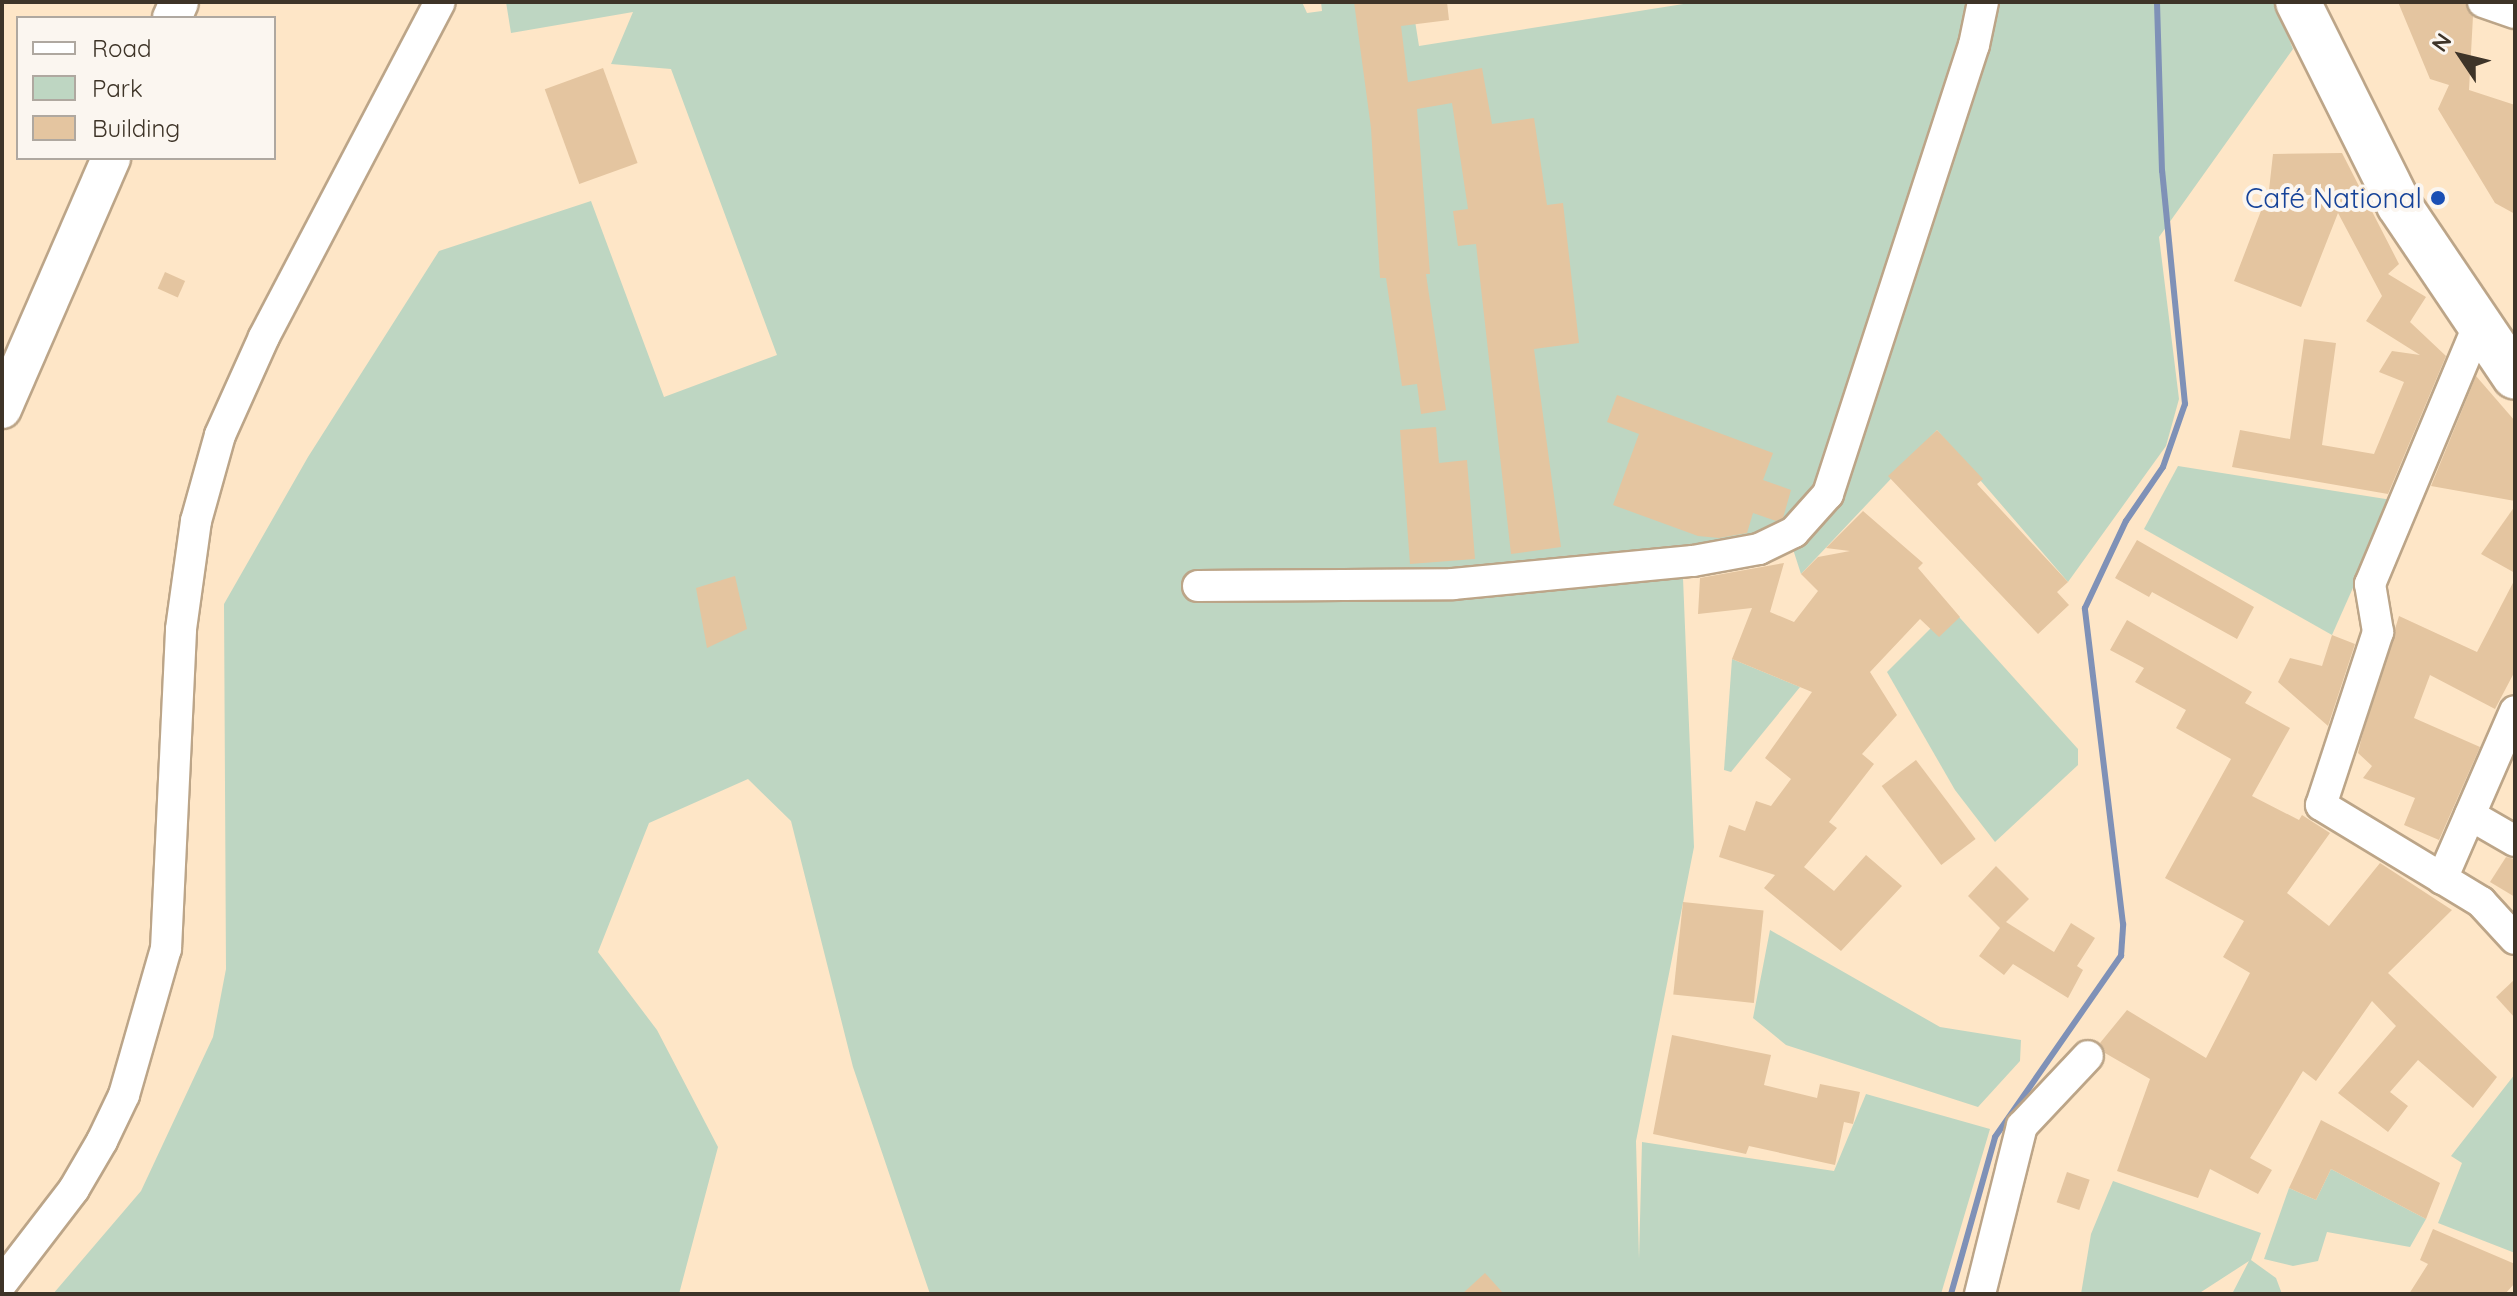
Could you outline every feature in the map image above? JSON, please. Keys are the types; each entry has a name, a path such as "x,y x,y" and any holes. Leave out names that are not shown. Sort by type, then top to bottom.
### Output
{"highway":[{"path":"2298,2 2378,167 2496,333"},
{"path":"2322,2 2373,113 2496,333 2515,377"}],"main road":[{"path":"2,409 110,160"}],"street":[{"path":"2,1283 74,1189 102,1141 124,1095 166,949 181,629 196,521 220,435 264,337 440,2"},
{"path":"1198,586 1510,579 1693,561 1759,549 1794,532 1828,494 1974,45 1983,2"},
{"path":"2483,2 2515,13"},
{"path":"2496,333 2370,584 2378,632 2321,805 2481,902 2515,939"},
{"path":"2442,879 2515,711"},
{"path":"2470,815 2515,841"},
{"path":"1980,1294 2022,1126 2088,1056"}],"green space":[{"path":"506,2 1302,2 1307,13 1322,11 1321,2 1412,2 1419,46 1696,2 2275,2 2293,49 2159,237 2179,399 2166,446 2068,582 1937,430 1801,574 1791,543 1414,577 1683,578 1694,847 1636,1141 1639,1259 1642,1142 1834,1171 1866,1094 1990,1129 1941,1294 930,1294 853,1067 791,821 748,779 649,823 598,952 657,1030 718,1147 679,1294 53,1294 141,1191 213,1037 226,969 224,604 308,457 439,251 591,201 664,397 777,355 671,69 611,64 633,12 511,33"},
{"path":"2178,466 2392,500 2332,635 2144,529"},
{"path":"1951,608 2078,749 2078,765 1995,842 1955,790 1887,672"},
{"path":"1732,659 1800,687 1731,772 1724,770"},
{"path":"1770,930 1940,1027 2021,1040 2020,1061 1978,1107 1786,1045 1753,1018"},
{"path":"2515,1074 2515,1253 2438,1223 2462,1163 2451,1156"},
{"path":"2331,1169 2426,1219 2410,1247 2327,1232 2318,1261 2293,1266 2264,1259 2289,1188 2316,1200"},
{"path":"2113,1181 2261,1233 2251,1260 2276,1278 2282,1294 2232,1294 2249,1261 2198,1294 2081,1294 2091,1234"}],"building":[{"path":"1354,2 1447,2 1449,20 1401,26 1408,82 1482,68 1492,124 1534,118 1547,205 1563,203 1579,343 1534,349 1561,547 1511,554 1476,244 1458,246 1453,211 1468,209 1452,103 1417,109 1430,274 1426,274 1446,410 1421,414 1417,384 1402,386 1386,278 1380,278 1371,128"},
{"path":"2398,2 2465,2 2473,16 2469,90 2515,105 2515,214 2495,203 2438,109 2449,85 2430,79"},
{"path":"603,68 638,163 579,184 545,89"},
{"path":"2342,153 2399,264 2388,274 2426,297 2410,322 2446,356 2388,494 2232,467 2240,430 2290,439 2304,339 2336,343 2322,445 2374,454 2404,382 2379,372 2392,351 2420,355 2366,321 2382,296 2338,213 2301,307 2234,281 2269,190 2273,154"},
{"path":"165,272 185,281 178,297 158,288"},
{"path":"2476,376 2515,421 2515,501 2431,486"},
{"path":"1617,395 1773,453 1763,480 1791,490 1783,518 1776,521 1753,513 1747,533 1719,538 1698,536 1613,505 1639,434 1607,422"},
{"path":"1436,427 1439,463 1467,460 1475,559 1410,564 1400,430"},
{"path":"1937,430 1983,479 1977,484 2068,582 2057,592 2069,605 2038,634 1888,476"},
{"path":"2515,506 2515,573 2481,554"},
{"path":"1863,511 1923,563 1918,568 1960,617 1939,637 1920,619 1870,672 1897,715 1862,754 1874,764 1829,822 1837,828 1804,867 1834,891 1866,855 1902,886 1841,951 1764,888 1775,875 1719,857 1729,825 1745,831 1756,801 1771,806 1791,779 1765,758 1812,692 1732,659 1752,608 1698,614 1700,578 1784,563 1770,612 1794,622 1818,591 1801,574 1818,557 1850,551 1826,548"},
{"path":"2137,540 2254,607 2237,639 2152,592 2149,597 2115,578"},
{"path":"735,576 747,629 707,648 696,588"},
{"path":"2515,579 2515,671 2495,709 2430,675 2414,718 2480,747 2439,840 2404,825 2415,798 2363,778 2372,766 2358,753 2361,740 2399,616 2477,652"},
{"path":"2127,620 2252,692 2245,703 2290,728 2252,796 2299,820 2302,815 2330,833 2287,893 2329,926 2380,863 2452,910 2388,973 2497,1077 2473,1108 2418,1060 2390,1092 2408,1106 2388,1132 2338,1093 2396,1026 2372,1001 2316,1081 2303,1071 2250,1158 2272,1170 2258,1194 2210,1169 2198,1198 2117,1171 2150,1079 2105,1053 2100,1043 2127,1010 2206,1058 2250,973 2223,957 2244,921 2165,878 2231,759 2176,728 2186,710 2135,682 2144,668 2110,650"},
{"path":"2332,635 2355,644 2328,726 2278,682 2290,658 2322,666"},
{"path":"1916,760 1976,839 1941,865 1882,786"},
{"path":"2506,857 2515,859 2515,897 2490,882"},
{"path":"1996,866 2029,899 2006,922 2054,952 2071,923 2095,938 2077,966 2083,970 2068,998 2013,964 2004,975 1979,956 2000,928 1968,896"},
{"path":"1683,902 1764,910 1754,1003 1673,994"},
{"path":"2515,979 2515,1018 2496,997"},
{"path":"1672,1035 1771,1055 1764,1085 1817,1098 1820,1084 1860,1092 1853,1124 1844,1122 1835,1165 1749,1146 1746,1154 1653,1134"},
{"path":"2321,1120 2440,1183 2426,1219 2331,1169 2316,1200 2289,1188"},
{"path":"2067,1172 2090,1180 2079,1210 2057,1202"},
{"path":"2433,1229 2515,1264 2515,1283 2505,1294 2409,1294 2428,1264 2420,1260"},
{"path":"1485,1273 1504,1294 1462,1294"}],"waterway":[{"path":"1951,1294 1995,1137 2121,956 2123,924 2085,608 2126,521 2163,467 2185,404 2162,171 2157,2"}],"place":[{"name":"Café National","path":"2438,198"}]}
